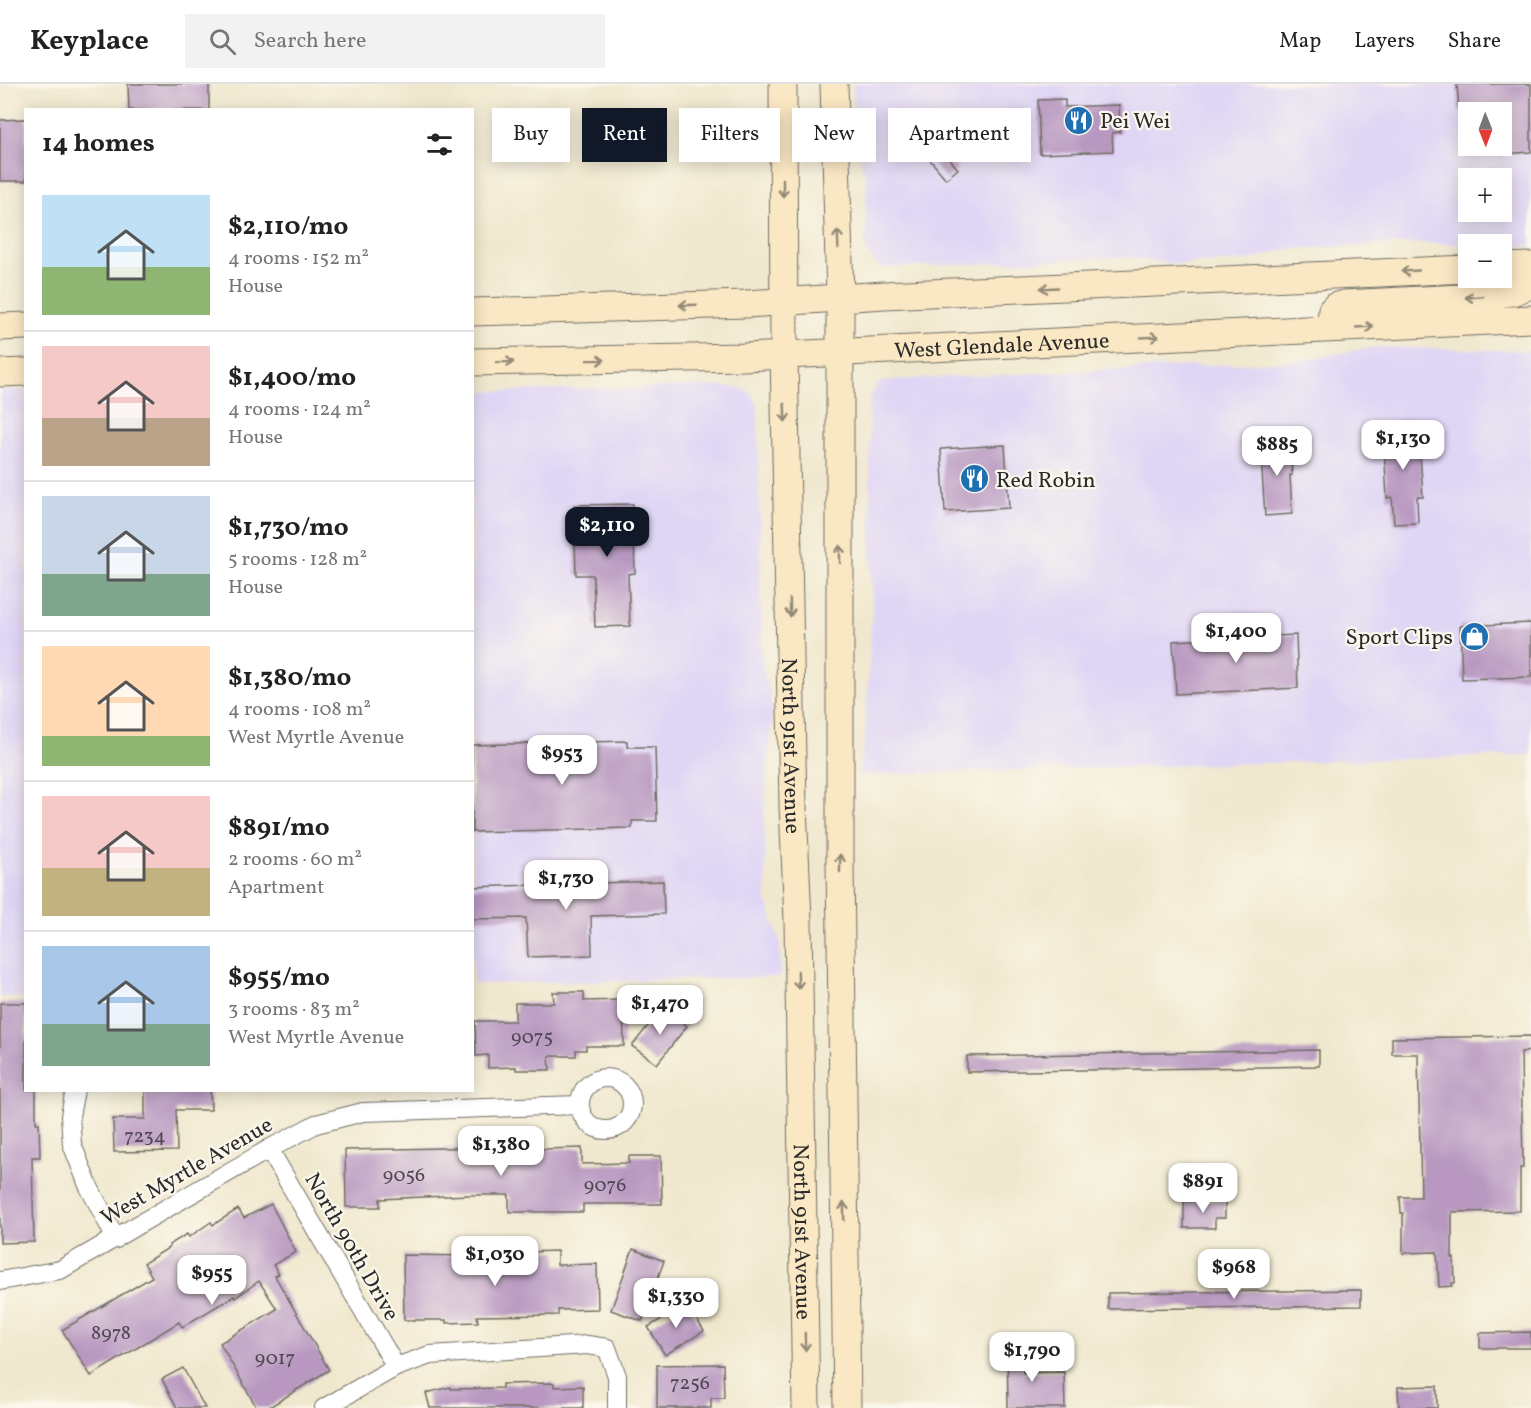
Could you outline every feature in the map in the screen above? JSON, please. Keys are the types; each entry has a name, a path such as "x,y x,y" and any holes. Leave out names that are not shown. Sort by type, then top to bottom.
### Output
{"main road":[{"name":"North 91st Avenue","path":"783,84 783,301 807,1408"},
{"name":"North 91st Avenue","path":"834,84 840,298 841,922 847,1408"},
{"path":"1512,267 1531,266"},
{"path":"474,312 783,301 1458,269"},
{"path":"1331,328 1332,310 1344,304 1480,297 1512,292 1531,285"},
{"name":"West Glendale Avenue","path":"474,362 784,355 1531,319"},
{"path":"0,327 24,326"},
{"path":"0,373 24,372"},
{"path":"798,921 841,922"}],"street":[{"path":"75,1092 70,1116 72,1144 88,1185 116,1239"},
{"name":"West Myrtle Avenue","path":"0,1281 60,1270 268,1149 316,1124 363,1112 580,1105"},
{"name":"North 90th Drive","path":"268,1149 396,1367"},
{"path":"324,1408 396,1367 430,1355 588,1345 607,1348 617,1376 617,1408"}],"shaded area":[{"path":"853,84 1531,84 1531,247 1512,246 1512,234 1458,234 1458,244 1426,243 1288,249 1245,261 1176,264 1121,257 886,268 877,266 866,250 866,178 861,162 876,162 876,108 854,108"},
{"path":"1373,347 1531,351 1531,755 858,775 865,737 872,608 869,403 878,383 891,380 1298,361"},
{"path":"720,386 745,389 753,396 758,408 762,661 773,712 764,812 766,898 780,943 780,977 474,984 474,392"},
{"path":"0,390 24,390 24,997 0,997"}],"building":[{"path":"128,84 209,84 209,108 129,108"},
{"path":"1457,84 1531,84 1531,152 1512,153 1512,102 1458,102"},
{"name":"Pei Wei","path":"1065,99 1065,107 1119,105 1120,132 1112,133 1113,151 1040,154 1038,100"},
{"path":"24,119 24,181 0,181 0,120"},
{"path":"932,162 952,162 958,169 946,179"},
{"path":"1411,422 1411,425 1418,425 1423,497 1417,497 1418,523 1394,524 1392,497 1387,498 1383,429 1394,428 1393,423"},
{"path":"1290,439 1292,514 1265,516 1260,441"},
{"name":"Red Robin","path":"1005,445 1009,508 945,512 941,449"},
{"path":"633,504 635,573 628,574 630,626 595,627 593,575 576,575 574,505"},
{"path":"1531,623 1531,677 1462,679 1460,626"},
{"path":"1296,635 1298,688 1176,694 1173,641"},
{"path":"627,741 627,747 655,747 657,821 632,821 632,828 474,832 474,745"},
{"path":"663,881 664,914 591,916 592,955 528,957 526,918 474,919 474,887"},
{"path":"553,992 584,992 584,1001 623,1000 624,1046 586,1046 586,1050 576,1050 576,1056 549,1056 550,1070 516,1070 516,1067 488,1068 488,1055 476,1056 475,1021 515,1021 515,1003 554,1003"},
{"path":"0,1003 24,1003 24,1092 36,1092 36,1123 39,1123 40,1157 32,1157 34,1242 0,1243"},
{"path":"663,1007 687,1026 657,1064 632,1046"},
{"path":"1531,1036 1531,1051 1521,1052 1523,1168 1520,1168 1520,1211 1452,1212 1452,1258 1454,1258 1455,1283 1452,1283 1452,1286 1439,1287 1437,1252 1403,1253 1403,1213 1401,1213 1400,1197 1421,1197 1418,1054 1392,1054 1392,1038"},
{"path":"1319,1050 1319,1066 967,1072 967,1056"},
{"path":"145,1092 210,1092 211,1110 176,1110 177,1151 114,1152 113,1119 145,1119"},
{"path":"540,1146 540,1149 582,1148 582,1164 629,1163 629,1156 661,1156 662,1204 583,1204 583,1212 509,1212 509,1195 469,1195 380,1199 380,1207 346,1207 345,1150"},
{"path":"1184,1201 1225,1201 1225,1218 1215,1218 1215,1228 1184,1228"},
{"path":"271,1204 296,1252 273,1265 279,1274 275,1276 329,1370 268,1408 257,1408 220,1343 277,1309 259,1281 235,1298 234,1296 182,1327 179,1322 91,1376 62,1330 152,1277 144,1263 187,1234 189,1237 211,1222 213,1225 238,1209 244,1218"},
{"path":"633,1249 664,1261 642,1321 611,1310"},
{"path":"557,1251 557,1265 597,1264 598,1309 558,1310 558,1315 477,1316 478,1322 446,1323 446,1320 404,1320 403,1255 476,1256 477,1262 525,1261 525,1252"},
{"path":"1361,1290 1361,1306 1108,1309 1108,1293"},
{"path":"687,1304 704,1331 665,1355 648,1327"},
{"path":"1531,1332 1531,1348 1480,1348 1480,1333"},
{"path":"1007,1337 1023,1337 1023,1373 1064,1372 1065,1408 1008,1408"},
{"path":"723,1364 724,1398 711,1398 711,1408 657,1408 657,1365"},
{"path":"183,1368 205,1408 177,1408 162,1379"},
{"path":"554,1383 554,1387 583,1386 583,1408 430,1408 426,1393 450,1387 451,1389 502,1388 502,1384"},
{"path":"1437,1386 1437,1408 1399,1408 1398,1387"}],"place":[{"name":"Pei Wei","path":"1079,120"},
{"name":"Red Robin","path":"975,479"},
{"name":"Sport Clips","path":"1474,636"}]}
